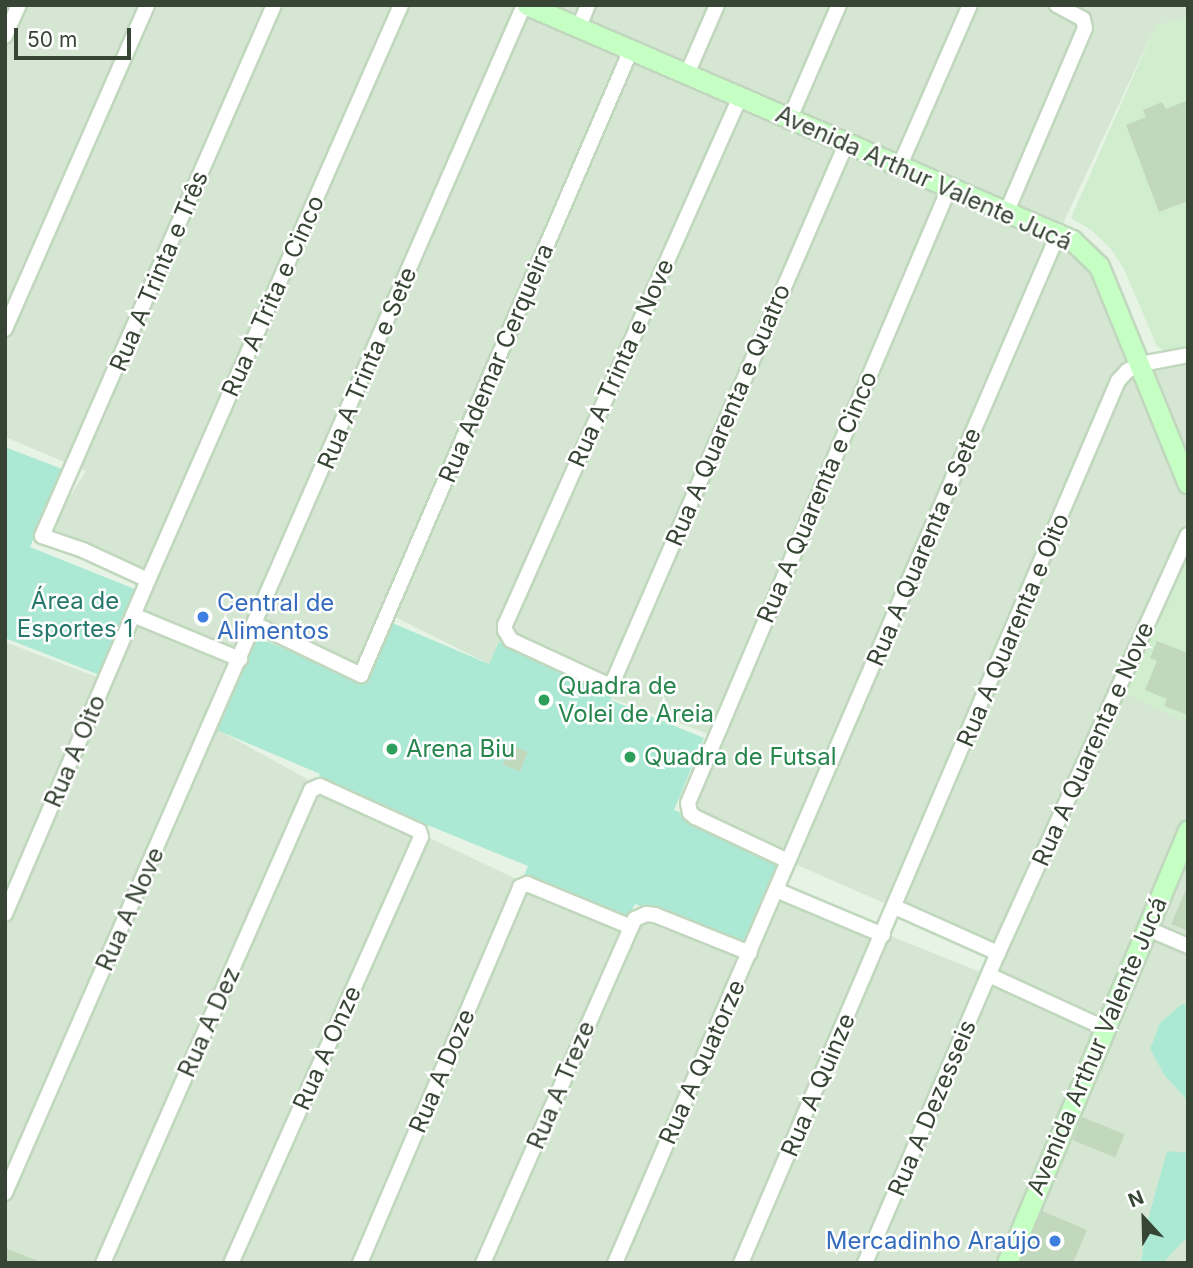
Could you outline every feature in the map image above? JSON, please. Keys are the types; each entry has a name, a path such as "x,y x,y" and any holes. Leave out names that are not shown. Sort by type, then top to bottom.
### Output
{"street":[{"path":"5,36 19,5"},
{"path":"5,329 147,5"},
{"name":"Rua A Trinta e Três","path":"147,584 42,536 274,5"},
{"name":"Rua A Trita e Cinco","path":"147,584 401,5"},
{"name":"Avenida Arthur Valente Jucá","path":"525,5 1059,232 1083,249 1099,266 1141,363 1188,484"},
{"name":"Rua A Trinta e Sete","path":"256,624 525,5"},
{"path":"579,27 588,5"},
{"path":"687,74 717,5"},
{"path":"790,118 839,5"},
{"path":"900,165 970,5"},
{"path":"1007,211 1085,28 1083,19 1056,5"},
{"name":"Rua Ademar Cerqueira","path":"256,624 360,675 381,634 631,50"},
{"name":"Rua A Trinta e Nove","path":"608,685 511,640 505,630 740,97"},
{"name":"Rua A Quarenta e Quatro","path":"608,685 612,684 846,142"},
{"name":"Rua A Quarenta e Cinco","path":"788,861 695,817 688,808 709,749 950,186"},
{"name":"Rua A Quarenta e Sete","path":"788,861 1059,232"},
{"path":"1141,363 1188,355"},
{"name":"Rua A Quarenta e Oito","path":"895,906 1118,381 1127,371 1141,363"},
{"name":"Rua A Quarenta e Nove","path":"998,953 1188,535"},
{"name":"Rua A Oito","path":"5,914 147,584"},
{"path":"133,615 240,659"},
{"name":"Rua A Nove","path":"5,1193 256,624"},
{"name":"Rua A Onze","path":"231,1263 421,832 320,786"},
{"name":"Rua A Dez","path":"103,1263 311,790 320,786"},
{"name":"Avenida Arthur Valente Jucá","path":"1007,1263 1188,830"},
{"name":"Rua A Quatorze","path":"615,1263 788,861"},
{"name":"Rua A Doze","path":"360,1263 520,887 527,884 629,926"},
{"path":"776,890 883,935"},
{"path":"895,906 998,953"},
{"name":"Rua A Quinze","path":"741,1263 895,906"},
{"path":"629,926 646,914 750,953"},
{"name":"Rua A Treze","path":"484,1263 629,926"},
{"path":"1146,928 1188,946"},
{"name":"Rua A Dezesseis","path":"865,1263 998,953"},
{"path":"989,975 1104,1028"}],"shaded area":[{"path":"5,5 1188,5 1188,19 1156,25 1059,232 1083,249 1141,363 1188,355 1188,1012 1165,1076 1188,1101 1188,1154 1146,1227 1141,1263 1020,1263 1082,1117 1142,941 1001,1263 488,1263 646,914 776,890 988,975 998,953 788,861 690,813 714,736 603,695 489,664 389,614 360,675 255,625 211,726 320,786 527,884 629,926 483,1263 5,1263 5,642 105,680 145,588 46,534 86,471 5,437"},
{"path":"1188,19 1188,347 1166,352 1157,346 1124,269 1111,249 1090,229 1071,218 1156,25"},
{"path":"1188,558 1188,723 1124,693"},
{"path":"1188,1236 1188,1263 1163,1263 1169,1252"}],"green space":[{"name":"Área de Esportes 1","path":"5,447 62,469 30,547 137,590 102,676 5,638"},
{"path":"390,622 489,664 499,642 612,690 611,700 704,738 674,810 787,856 748,950 635,904 627,920 523,878 528,866 425,824 417,831 314,788 320,774 217,730 257,637 364,683"},
{"path":"1182,1004 1188,1005 1188,1101 1165,1076 1150,1049 1160,1023"},
{"path":"1167,1151 1188,1153 1188,1236 1163,1263 1141,1263 1146,1227"}],"building":[{"path":"1188,100 1188,201 1159,212 1126,125 1146,117 1143,110 1162,102 1166,109"},
{"path":"1157,641 1188,653 1188,715 1164,706 1167,699 1145,690 1157,661 1150,658"},
{"path":"510,745 528,752 520,771 502,765"},
{"path":"1188,885 1188,931 1171,924"},
{"path":"1082,1117 1125,1134 1115,1157 1073,1140"},
{"name":"Mercadinho Araújo","path":"1042,1211 1087,1230 1073,1263 1020,1263"},
{"path":"5,1248 41,1262 41,1263 5,1263"}],"place":[{"name":"Central de Alimentos","path":"203,617"},
{"name":"Quadra de Volei de Areia","path":"544,700"},
{"name":"Arena Biu","path":"392,749"},
{"name":"Quadra de Futsal","path":"630,757"},
{"name":"Mercadinho Araújo","path":"1055,1241"}]}
